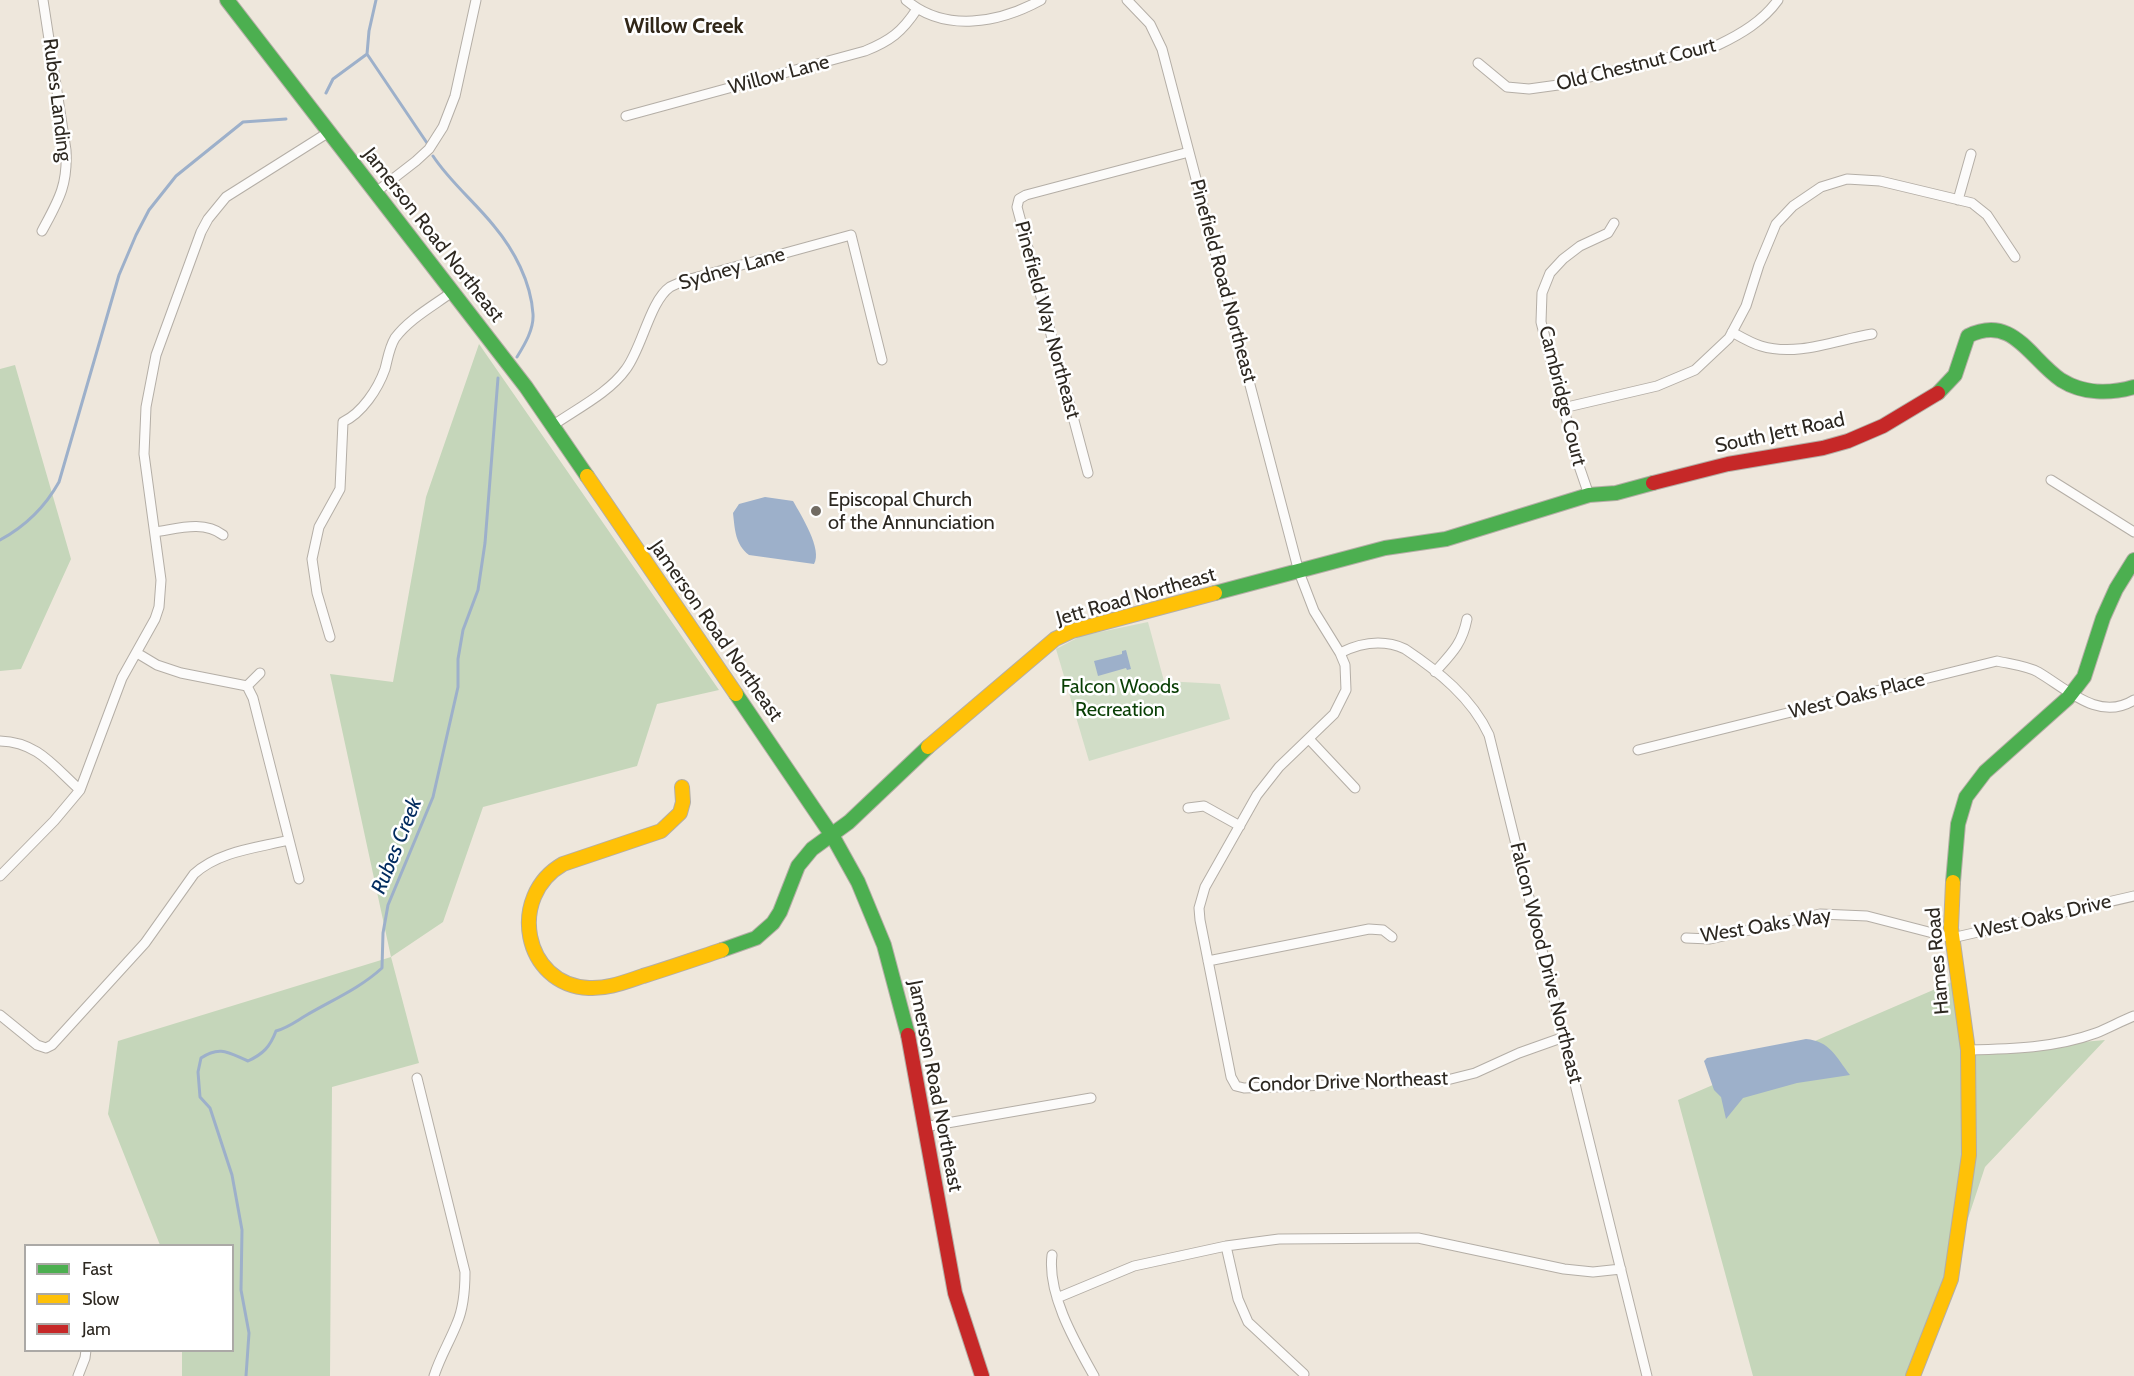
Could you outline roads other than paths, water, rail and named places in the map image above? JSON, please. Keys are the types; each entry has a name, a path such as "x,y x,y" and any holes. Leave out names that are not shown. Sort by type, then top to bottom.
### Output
{"street":[{"name":"Rubes Landing","path":"42,231 60,198 67,166 44,0"},
{"name":"Jamerson Road Northeast","path":"227,0 526,387 831,834 864,894 888,957 908,1032 955,1293 982,1376"},
{"path":"376,192 429,149 443,127 455,96 476,0"},
{"path":"906,0 917,9 942,19 977,21 1007,14 1041,0"},
{"name":"Pinefield Road Northeast","path":"1127,0 1150,24 1162,49 1299,572"},
{"name":"Old Chestnut Court","path":"1481,66 1507,87 1529,89 1558,86 1718,45 1740,34 1769,13 1778,0"},
{"name":"Willow Lane","path":"626,116 865,51 880,45 898,33 917,9"},
{"path":"0,876 54,821 80,790 122,678 155,619 161,595 144,454 146,407 160,343 201,232 208,219 226,197 329,132"},
{"name":"Pinefield Way Northeast","path":"1088,473 1019,216 1017,207 1019,199 1037,192 1189,152"},
{"path":"1958,200 1971,154"},
{"path":"1563,408 1657,386 1695,370 1729,338 1746,306 1759,265 1776,224 1793,206 1821,187 1847,179 1880,180 1972,204 1987,215 2015,257"},
{"name":"Cambridge Court","path":"1588,495 1541,322 1542,292 1550,273 1563,259 1580,246 1608,233 1614,223"},
{"name":"Sydney Lane","path":"552,426 606,388 626,370 653,311 670,287 683,281 851,235 882,360"},
{"path":"330,637 317,593 312,559 319,527 340,489 343,422 360,412 386,367 392,344 397,335 409,323 452,292"},
{"name":"South Jett Road","path":"1515,518 1588,495 1616,493 1728,464 1823,448 1867,434 1912,410 1939,392 1955,375 1968,336 1981,330 1991,328 2007,333 2025,345 2059,378 2074,386 2106,393 2134,387"},
{"path":"1732,332 1758,346 1773,350 1793,351 1872,334"},
{"path":"2051,480 2134,532"},
{"name":"Jett Road Northeast","path":"682,787 684,802 682,810 671,824 661,831 563,864 549,873 537,888 529,909 529,938 536,955 553,975 577,986 603,988 756,938 776,918 804,857 861,811 944,733 1055,639 1072,631 1384,548 1446,539 1515,518"},
{"path":"154,532 200,526 213,528 223,535"},
{"name":"Hames Road","path":"1913,1376 1951,1279 1969,1155 1968,1050 1952,938 1951,898 1958,824 1966,797 1985,772 2071,695 2084,677 2103,618 2116,588 2134,560"},
{"name":"Condor Drive Northeast","path":"1299,572 1314,611 1340,652 1347,678 1344,698 1334,714 1267,780 1201,898 1200,920 1231,1077 1236,1086 1244,1088 1443,1081 1475,1072 1564,1037"},
{"path":"1435,672 1456,649 1464,636 1467,619"},
{"name":"Falcon Wood Drive Northeast","path":"1340,652 1369,643 1394,644 1405,649 1435,672 1470,705 1489,735 1647,1376"},
{"path":"136,653 157,665 181,673 247,686 253,698 299,879"},
{"name":"West Oaks Place","path":"1638,750 1997,661 2036,671 2071,695 2103,709 2127,705 2134,700"},
{"path":"247,686 260,673"},
{"path":"1309,739 1355,788"},
{"path":"0,741 21,744 39,752 80,790"},
{"path":"1188,808 1204,806 1240,826"},
{"path":"0,1015 42,1048 52,1045 145,943 202,866 222,856 289,840"},
{"name":"West Oaks Drive","path":"1952,938 2134,896"},
{"name":"West Oaks Way","path":"1686,938 1710,939 1820,914 1867,916 1952,938"},
{"path":"1208,961 1369,929 1383,930 1392,937"},
{"path":"1968,1050 2031,1048 2061,1043 2095,1033 2134,1016"},
{"path":"40,1059 42,1048"},
{"path":"417,1078 465,1272 462,1308 434,1376"},
{"path":"924,1127 1091,1098"},
{"path":"1057,1298 1134,1266 1226,1246 1279,1239 1418,1238 1564,1269 1593,1272 1621,1269"},
{"path":"1226,1246 1238,1299 1248,1322 1304,1374"},
{"path":"1052,1255 1051,1281 1078,1346 1094,1376"},
{"path":"78,1376 86,1352"}],"water":[{"path":"765,497 793,501 806,523 816,550 814,564 749,555 744,551 736,536 733,513 739,504"},
{"path":"1126,650 1131,669 1126,668 1098,676 1094,661 1122,654 1122,651"},
{"path":"1806,1039 1814,1040 1827,1047 1850,1075 1797,1083 1743,1098 1726,1119 1721,1097 1714,1090 1704,1061 1707,1058"}],"waterway":[{"name":"Rubes Creek","path":"376,0 369,31 367,54 427,143"},
{"path":"326,93 333,79 367,54"},
{"path":"0,540 18,529 34,515 48,500 59,482 119,275 149,210 176,176 243,122 286,119"},
{"name":"Rubes Creek","path":"433,156 501,235 515,256 525,278 532,302 533,320 517,357"},
{"name":"Rubes Creek","path":"246,1376 249,1333 241,1290 242,1230 232,1175 210,1108 200,1097 198,1072 201,1058 219,1051 248,1061 265,1049 276,1031 291,1025 355,988 382,968 383,933 388,905 433,797 458,687 458,659 463,630 478,590 485,543 498,378"}],"place":[{"name":"Episcopal Church of the Annunciation","path":"816,511"}],"district":[{"name":"Willow Creek","path":"684,27"}],"park label":[{"name":"Falcon Woods Recreation","path":"1120,698"}]}
